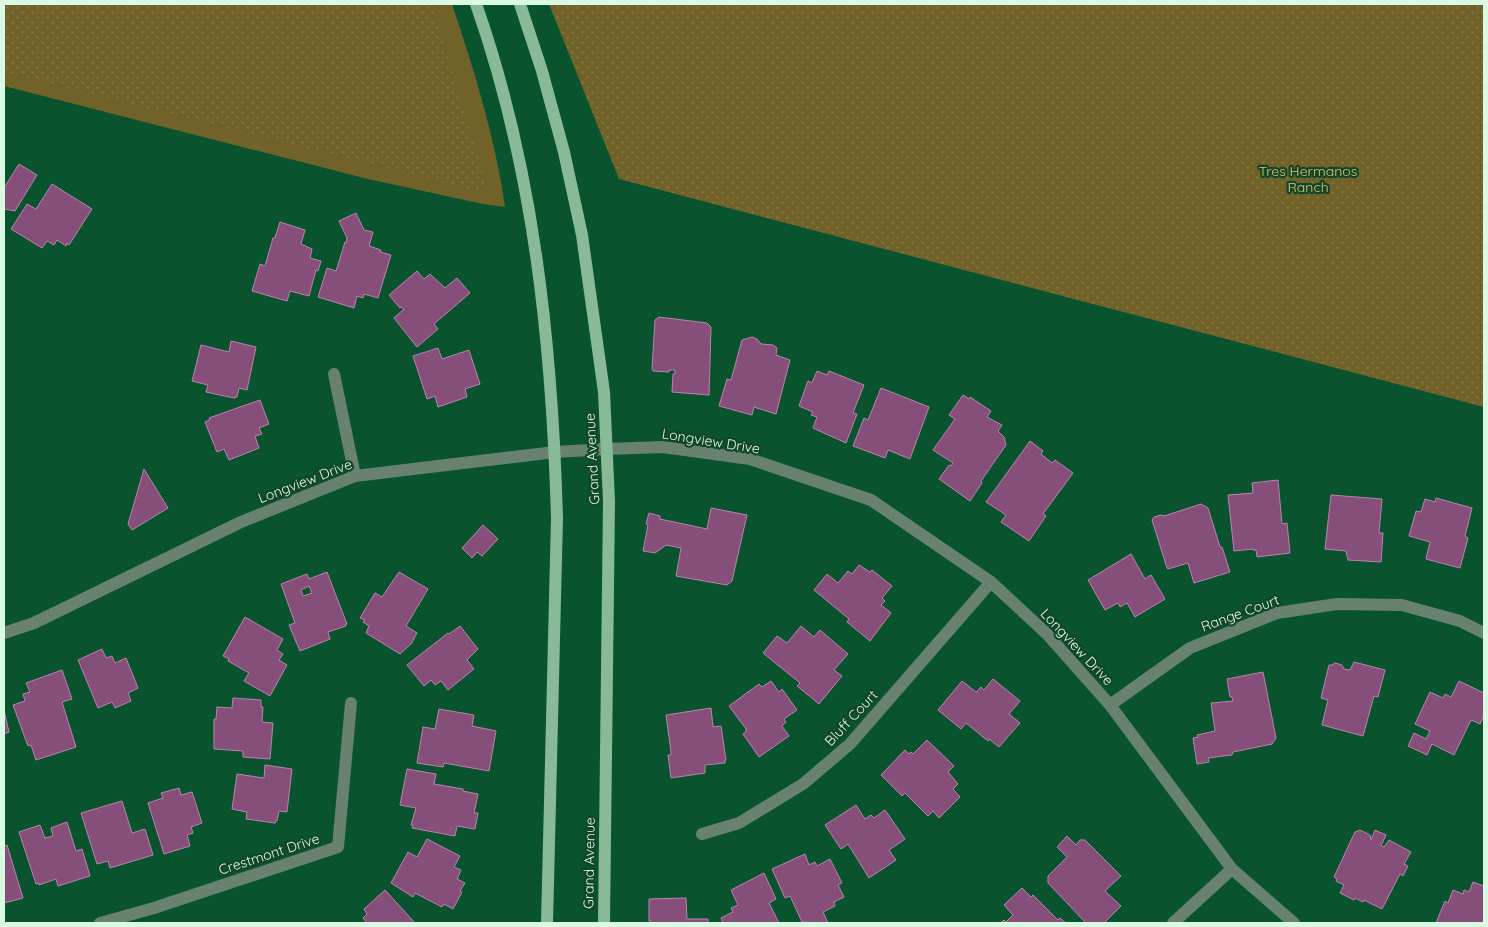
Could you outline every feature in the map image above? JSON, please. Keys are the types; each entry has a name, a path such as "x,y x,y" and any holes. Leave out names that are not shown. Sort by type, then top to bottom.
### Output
{"main road":[{"path":"476,4 513,126 536,248 555,452 557,518 547,923"},
{"name":"Grand Avenue","path":"520,4 542,71 564,152 582,235 604,392 609,501 604,923"}],"street":[{"path":"334,374 355,476"},
{"name":"Longview Drive","path":"4,633 34,623 241,522 355,476 555,452 607,449 663,447 750,459 871,500 991,582 1047,634 1110,704 1232,868 1294,923"},
{"name":"Bluff Court","path":"702,834 740,823 795,789 850,744 991,582"},
{"name":"Range Court","path":"1110,704 1190,648 1277,613 1337,604 1402,605 1460,621 1484,633"},
{"name":"Crestmont Drive","path":"100,923 154,908 338,847 350,703"},
{"path":"1173,923 1232,868"}],"green space":[{"path":"4,4 452,4 490,129 505,207 368,179 4,86"},
{"path":"4,4 432,4 489,194 4,72"},
{"name":"Tres Hermanos Ranch","path":"549,4 1484,4 1484,407 619,179"}],"building":[{"path":"19,164 37,175 15,211 4,209 4,188"},
{"path":"52,184 92,209 69,245 67,243 66,246 57,240 54,245 47,241 42,248 11,229 27,204 36,209"},
{"path":"356,213 364,230 373,232 369,246 391,255 378,298 364,294 363,298 357,296 354,308 318,297 327,268 336,271 346,243 347,238 339,221"},
{"path":"280,222 305,230 301,244 312,249 310,258 321,261 318,271 316,270 309,296 290,291 287,301 252,291 260,264 265,266"},
{"path":"417,271 424,279 430,274 445,288 457,278 470,293 434,324 438,329 417,347 394,318 404,309 400,308 389,295"},
{"path":"659,317 707,323 711,327 709,395 672,392 675,370 669,370 669,372 653,371 655,320"},
{"path":"752,337 761,344 773,345 777,348 776,355 790,360 776,414 754,407 752,415 719,406 727,379 731,380 742,340"},
{"path":"231,341 256,347 247,390 239,388 237,397 234,398 206,392 208,385 192,381 201,345 229,352"},
{"path":"438,348 442,359 469,350 480,384 465,389 467,397 438,407 435,396 427,399 413,356"},
{"path":"817,371 827,375 829,371 864,385 853,413 857,414 846,443 813,428 817,417 811,415 813,412 799,406 808,381 812,383"},
{"path":"881,388 929,407 910,459 888,450 885,458 853,446 864,418 868,420"},
{"path":"963,395 969,399 970,397 991,411 987,417 1002,425 998,431 1004,437 1006,445 981,481 982,483 970,501 939,479 949,465 951,466 953,463 933,450 955,419 949,415"},
{"path":"260,400 269,424 259,428 262,434 255,436 259,448 229,460 224,449 217,452 205,422 210,420 209,418"},
{"path":"1030,441 1043,451 1041,454 1052,463 1055,460 1073,473 1043,514 1046,516 1029,541 1001,522 1006,515 986,502"},
{"path":"144,469 168,508 132,530 128,524"},
{"path":"1278,480 1282,524 1287,523 1290,553 1257,557 1256,550 1253,549 1234,551 1228,495 1253,493 1252,483"},
{"path":"1331,495 1382,499 1379,533 1383,533 1381,562 1348,560 1346,551 1325,549"},
{"path":"1436,498 1472,508 1465,536 1468,538 1460,568 1426,559 1430,542 1409,536 1416,511 1421,512 1425,499 1435,502"},
{"path":"1201,504 1208,508 1230,572 1194,583 1188,563 1167,568 1152,520 1154,517 1164,516"},
{"path":"711,508 747,515 732,581 727,585 676,576 681,548 666,545 655,553 643,551 649,513 660,516 660,519 707,529"},
{"path":"483,525 498,539 482,556 477,552 472,558 462,548"},
{"path":"1131,554 1145,579 1151,575 1165,599 1135,617 1127,603 1120,607 1118,603 1105,610 1088,580"},
{"path":"859,565 870,572 872,570 892,586 882,598 885,601 881,605 891,613 870,641 847,622 849,619 814,590 827,574 838,583 848,571 852,574"},
{"path":"327,572 347,624 328,632 330,639 300,651 289,625 295,623 281,584 307,574 309,579","holes":["309,586 312,593 303,596 301,590"]},
{"path":"399,572 428,589 406,626 417,633 411,644 400,654 366,633 369,626 363,622 365,620 360,618 375,593 382,597"},
{"path":"245,617 283,639 277,650 283,654 279,660 287,665 270,696 244,681 249,673 223,656"},
{"path":"460,626 478,649 467,660 474,669 448,690 441,681 435,685 431,680 424,686 407,665"},
{"path":"801,626 814,637 820,630 848,654 834,670 842,676 819,704 797,686 800,683 763,653 777,636 787,643"},
{"path":"102,649 106,658 112,656 115,663 126,658 138,688 128,693 131,701 115,708 112,702 98,708 78,660"},
{"path":"1354,662 1385,670 1378,697 1374,696 1363,736 1322,725 1328,700 1321,698 1329,665 1335,663 1342,665 1344,669 1350,670"},
{"path":"62,670 72,699 62,702 76,747 36,760 31,745 28,746 13,705 25,701 23,694 30,692 26,683"},
{"path":"1263,672 1276,738 1272,744 1233,752 1232,755 1208,758 1209,762 1197,764 1193,738 1198,737 1197,735 1215,731 1211,703 1233,701 1232,697 1230,697 1227,679"},
{"path":"993,679 1020,701 1009,714 1020,723 999,747 989,739 988,741 966,723 961,729 938,710 962,681 976,692 981,687 984,690"},
{"path":"771,681 779,692 782,689 797,710 784,719 786,722 782,726 789,736 759,757 743,734 746,732 746,729 729,706 759,684 762,687"},
{"path":"1459,681 1484,693 1484,715 1480,724 1471,720 1454,755 1432,744 1427,755 1408,746 1414,733 1426,739 1430,731 1415,724 1430,692 1443,698 1445,694 1451,697"},
{"path":"233,698 261,700 261,707 263,707 262,722 273,723 270,759 243,757 243,751 214,749 214,719 216,719 217,707 232,708"},
{"path":"711,708 713,727 721,726 725,763 705,765 705,773 671,778 668,755 671,755 671,752 666,715"},
{"path":"439,709 474,715 472,726 496,731 489,771 444,763 443,767 417,763 423,727 435,729"},
{"path":"4,710 9,732 4,734"},
{"path":"927,740 954,766 948,772 958,784 953,789 960,797 939,818 933,811 928,816 905,793 902,796 881,775 905,750 909,754 911,752 913,754"},
{"path":"265,765 292,769 287,812 279,811 275,823 246,819 247,812 232,809 237,774 264,778"},
{"path":"407,769 436,774 434,784 463,789 463,791 478,794 474,813 478,813 475,829 457,826 455,836 412,828 413,825 411,825 416,808 400,805"},
{"path":"179,788 181,795 192,792 202,823 191,827 193,833 187,835 190,846 164,854 148,803 163,798 161,793"},
{"path":"122,801 132,833 145,829 153,855 110,868 108,861 97,864 81,813"},
{"path":"856,805 865,819 871,815 874,818 885,810 905,839 889,850 896,860 869,878 848,844 841,849 825,825"},
{"path":"67,822 76,851 82,849 90,876 58,886 56,879 39,885 39,883 36,884 19,832 40,825 45,838 53,836 51,828"},
{"path":"1360,830 1370,835 1371,840 1375,830 1386,835 1381,846 1384,847 1389,840 1411,852 1404,864 1408,866 1403,876 1400,874 1382,909 1364,900 1363,902 1355,898 1354,900 1340,893 1344,885 1336,881 1337,879 1334,877 1355,832"},
{"path":"1067,836 1076,845 1080,840 1085,840 1121,876 1105,891 1121,906 1104,923 1086,923 1048,883 1048,876 1067,857 1057,847"},
{"path":"427,839 460,856 454,867 461,870 457,879 465,883 453,909 444,904 442,907 415,893 413,897 391,883 408,852 417,857"},
{"path":"7,845 23,898 4,903 4,846"},
{"path":"805,854 809,865 815,862 817,866 830,859 842,883 838,885 844,897 834,902 835,906 823,912 828,923 802,922 790,896 785,898 772,869"},
{"path":"764,873 776,899 769,903 779,923 723,923 721,918 733,912 731,908 738,905 731,890"},
{"path":"1473,882 1484,886 1484,923 1436,923 1445,901 1448,903 1453,890 1463,894 1464,890 1469,892"},
{"path":"1022,888 1031,897 1033,895 1058,920 1060,918 1066,923 1000,923 1004,920 1006,922 1013,915 1004,905"},
{"path":"385,890 415,923 367,923 363,918 367,914 364,909"},
{"path":"686,898 687,919 708,919 708,923 651,923 649,921 649,899"}]}
